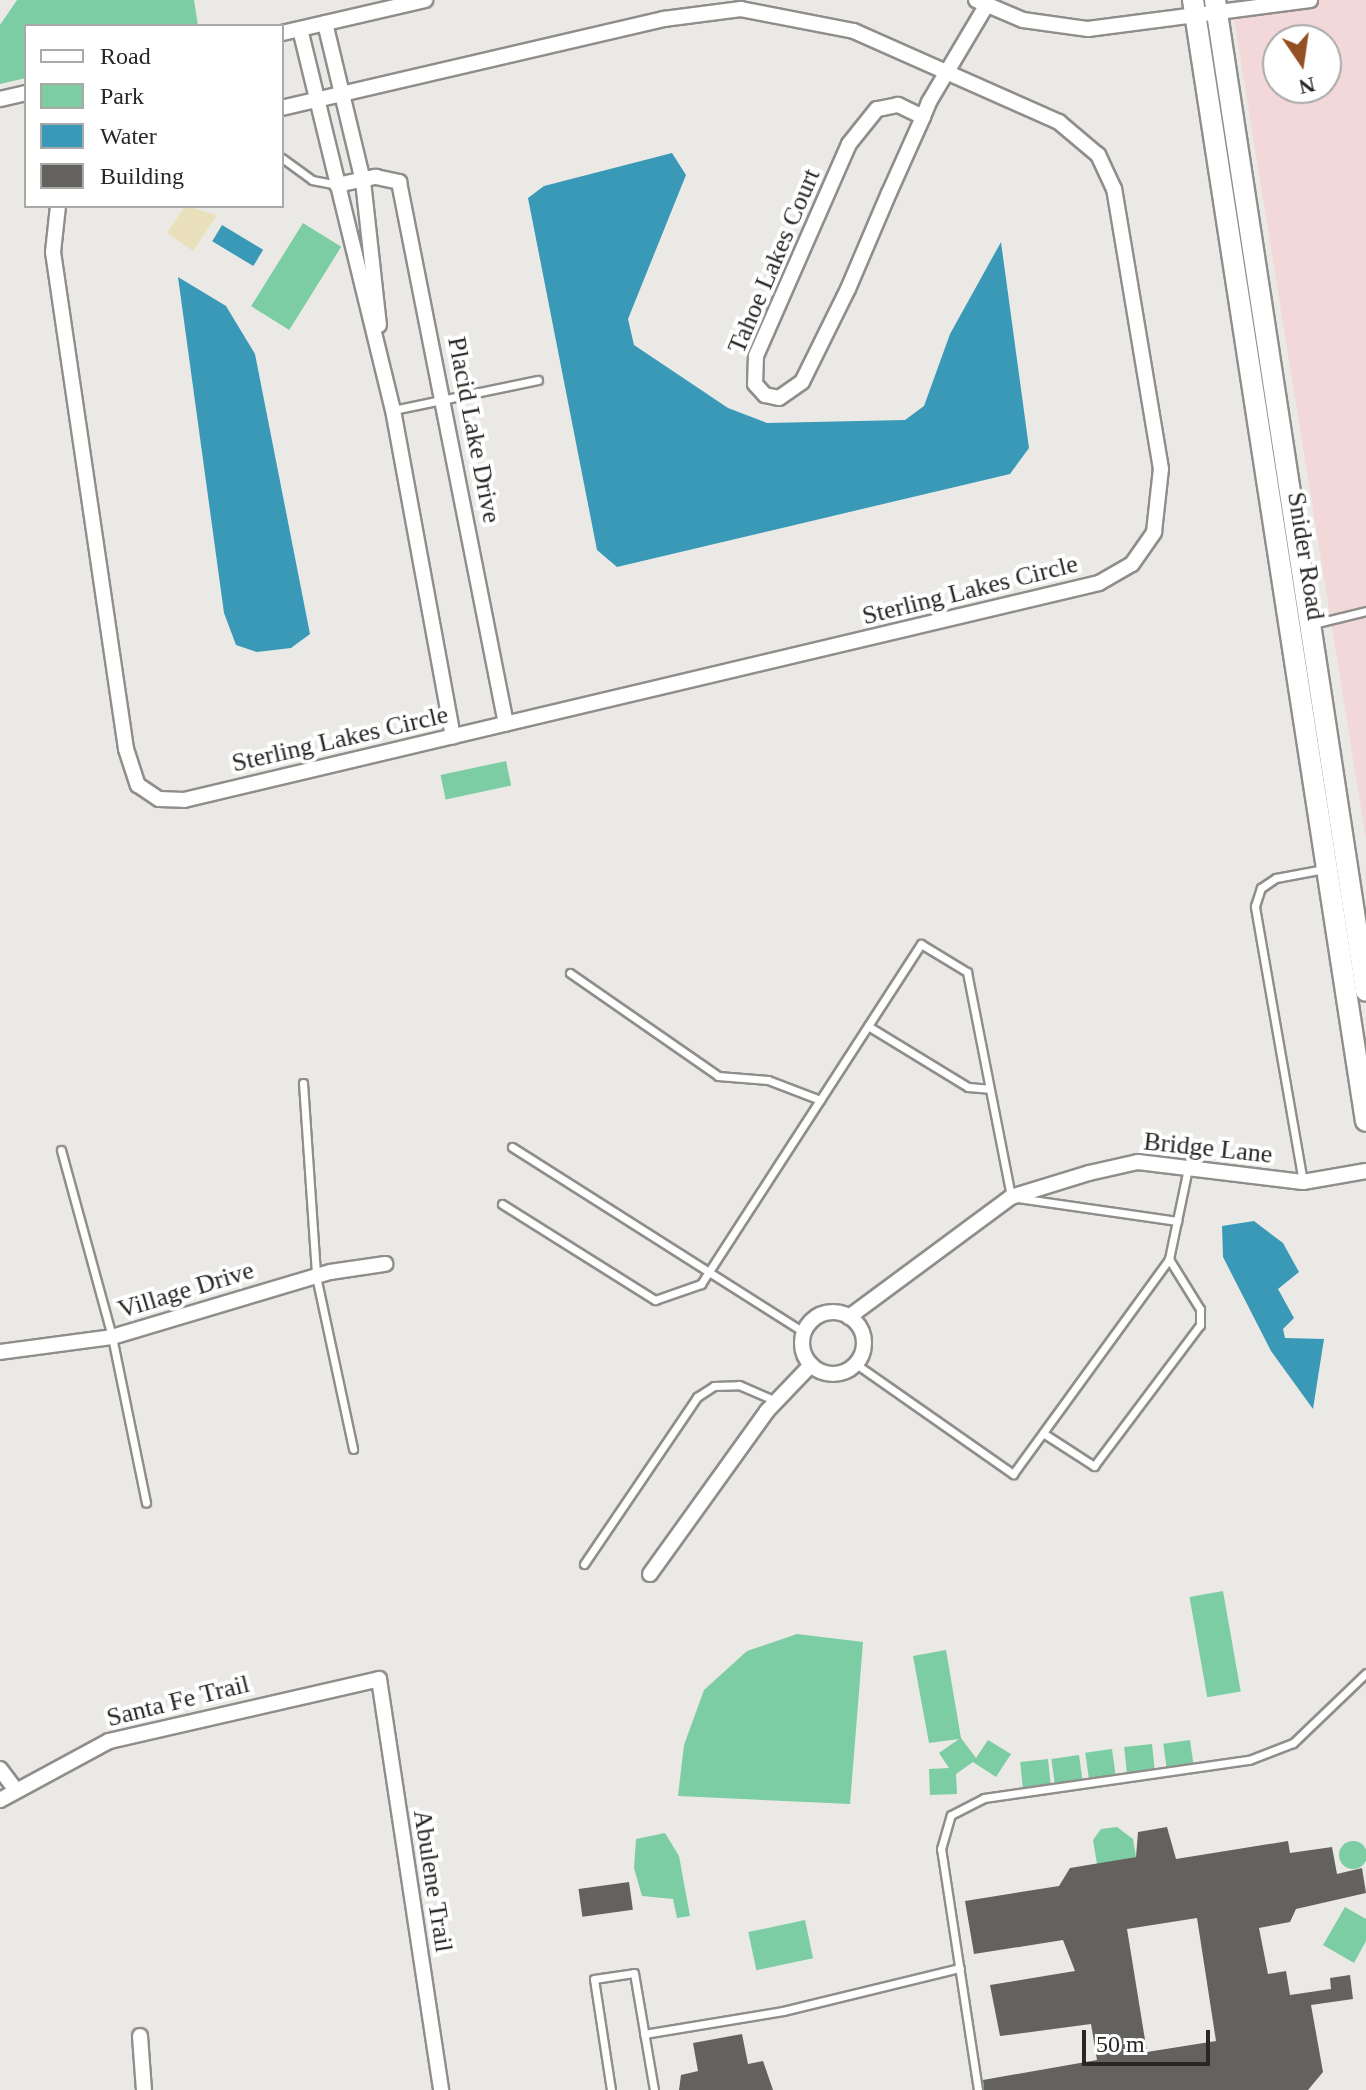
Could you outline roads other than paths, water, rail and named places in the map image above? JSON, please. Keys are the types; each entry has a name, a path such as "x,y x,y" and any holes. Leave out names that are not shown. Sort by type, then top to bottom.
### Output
{"street":[{"path":"284,33 425,0"},
{"path":"981,3 1023,20 1088,29 1195,9 1310,0"},
{"name":"Tahoe Lakes Court","path":"923,117 898,105 877,109 849,144 756,356 755,384 765,395 779,398 802,382 923,117 981,3"},
{"name":"Snider Road","path":"1216,7 1366,991"},
{"name":"Sterling Lakes Circle","path":"58,208 53,252 126,749 138,785 159,799 184,800 1099,583 1149,544 1159,520 1161,469 1111,177 1059,122 854,31 741,9 664,19 284,108"},
{"name":"Snider Road","path":"1195,9 1366,1121"},
{"path":"325,23 363,181 386,381"},
{"path":"300,29 393,410 453,737"},
{"path":"0,99 24,93"},
{"name":"Placid Lake Drive","path":"337,185 363,181 399,182 506,724"},
{"name":"Bridge Lane","path":"804,1332 822,1315 849,1317 1011,1197 1138,1162 1303,1182 1366,1171"},
{"name":"Village Drive","path":"0,1352 112,1337 316,1276 385,1264"},
{"path":"811,1365 837,1374 856,1364 864,1339 849,1317"},
{"path":"804,1332 811,1365"},
{"path":"650,1574 776,1401 811,1365"},
{"name":"Santa Fe Trail","path":"0,1800 15,1789 109,1741 379,1679"},
{"name":"Abulene Trail","path":"379,1679 441,2090"},
{"path":"0,1769 15,1789"},
{"path":"140,2036 144,2090"}],"lane":[{"path":"284,159 312,180 337,185"},
{"path":"393,410 538,380"},
{"path":"1291,627 1366,611"},
{"path":"1303,1182 1255,906 1261,888 1276,878 1326,869"},
{"path":"502,1204 655,1300 691,1290 710,1272 921,944 967,972 1011,1197 1177,1221"},
{"path":"570,973 718,1076 768,1080 820,1100"},
{"path":"868,1026 968,1087 989,1089"},
{"path":"303,1083 316,1276 353,1449"},
{"path":"512,1147 804,1332"},
{"path":"61,1150 112,1337 146,1503"},
{"path":"856,1364 1013,1474 1169,1259 1188,1168"},
{"path":"1043,1433 1094,1466 1200,1325 1200,1309 1169,1259"},
{"path":"584,1564 697,1397 714,1386 739,1385 776,1401"},
{"path":"978,2090 941,1849 951,1815 984,1798 1249,1760 1293,1743 1366,1673"},
{"path":"644,2034 783,2011 960,1968"},
{"path":"611,2090 594,1979 634,1973 654,2090"}],"water":[{"path":"672,153 686,175 628,319 634,345 728,408 767,423 905,420 924,406 950,334 1001,242 1029,448 1010,474 617,567 597,550 528,198 544,186"},
{"path":"222,225 263,250 253,266 212,241"},
{"path":"178,277 226,306 255,354 310,634 291,648 257,652 236,645 224,613"},
{"path":"1254,1221 1283,1243 1299,1272 1278,1289 1294,1318 1283,1329 1285,1338 1324,1339 1313,1409 1271,1351 1223,1257 1222,1226"}]}
